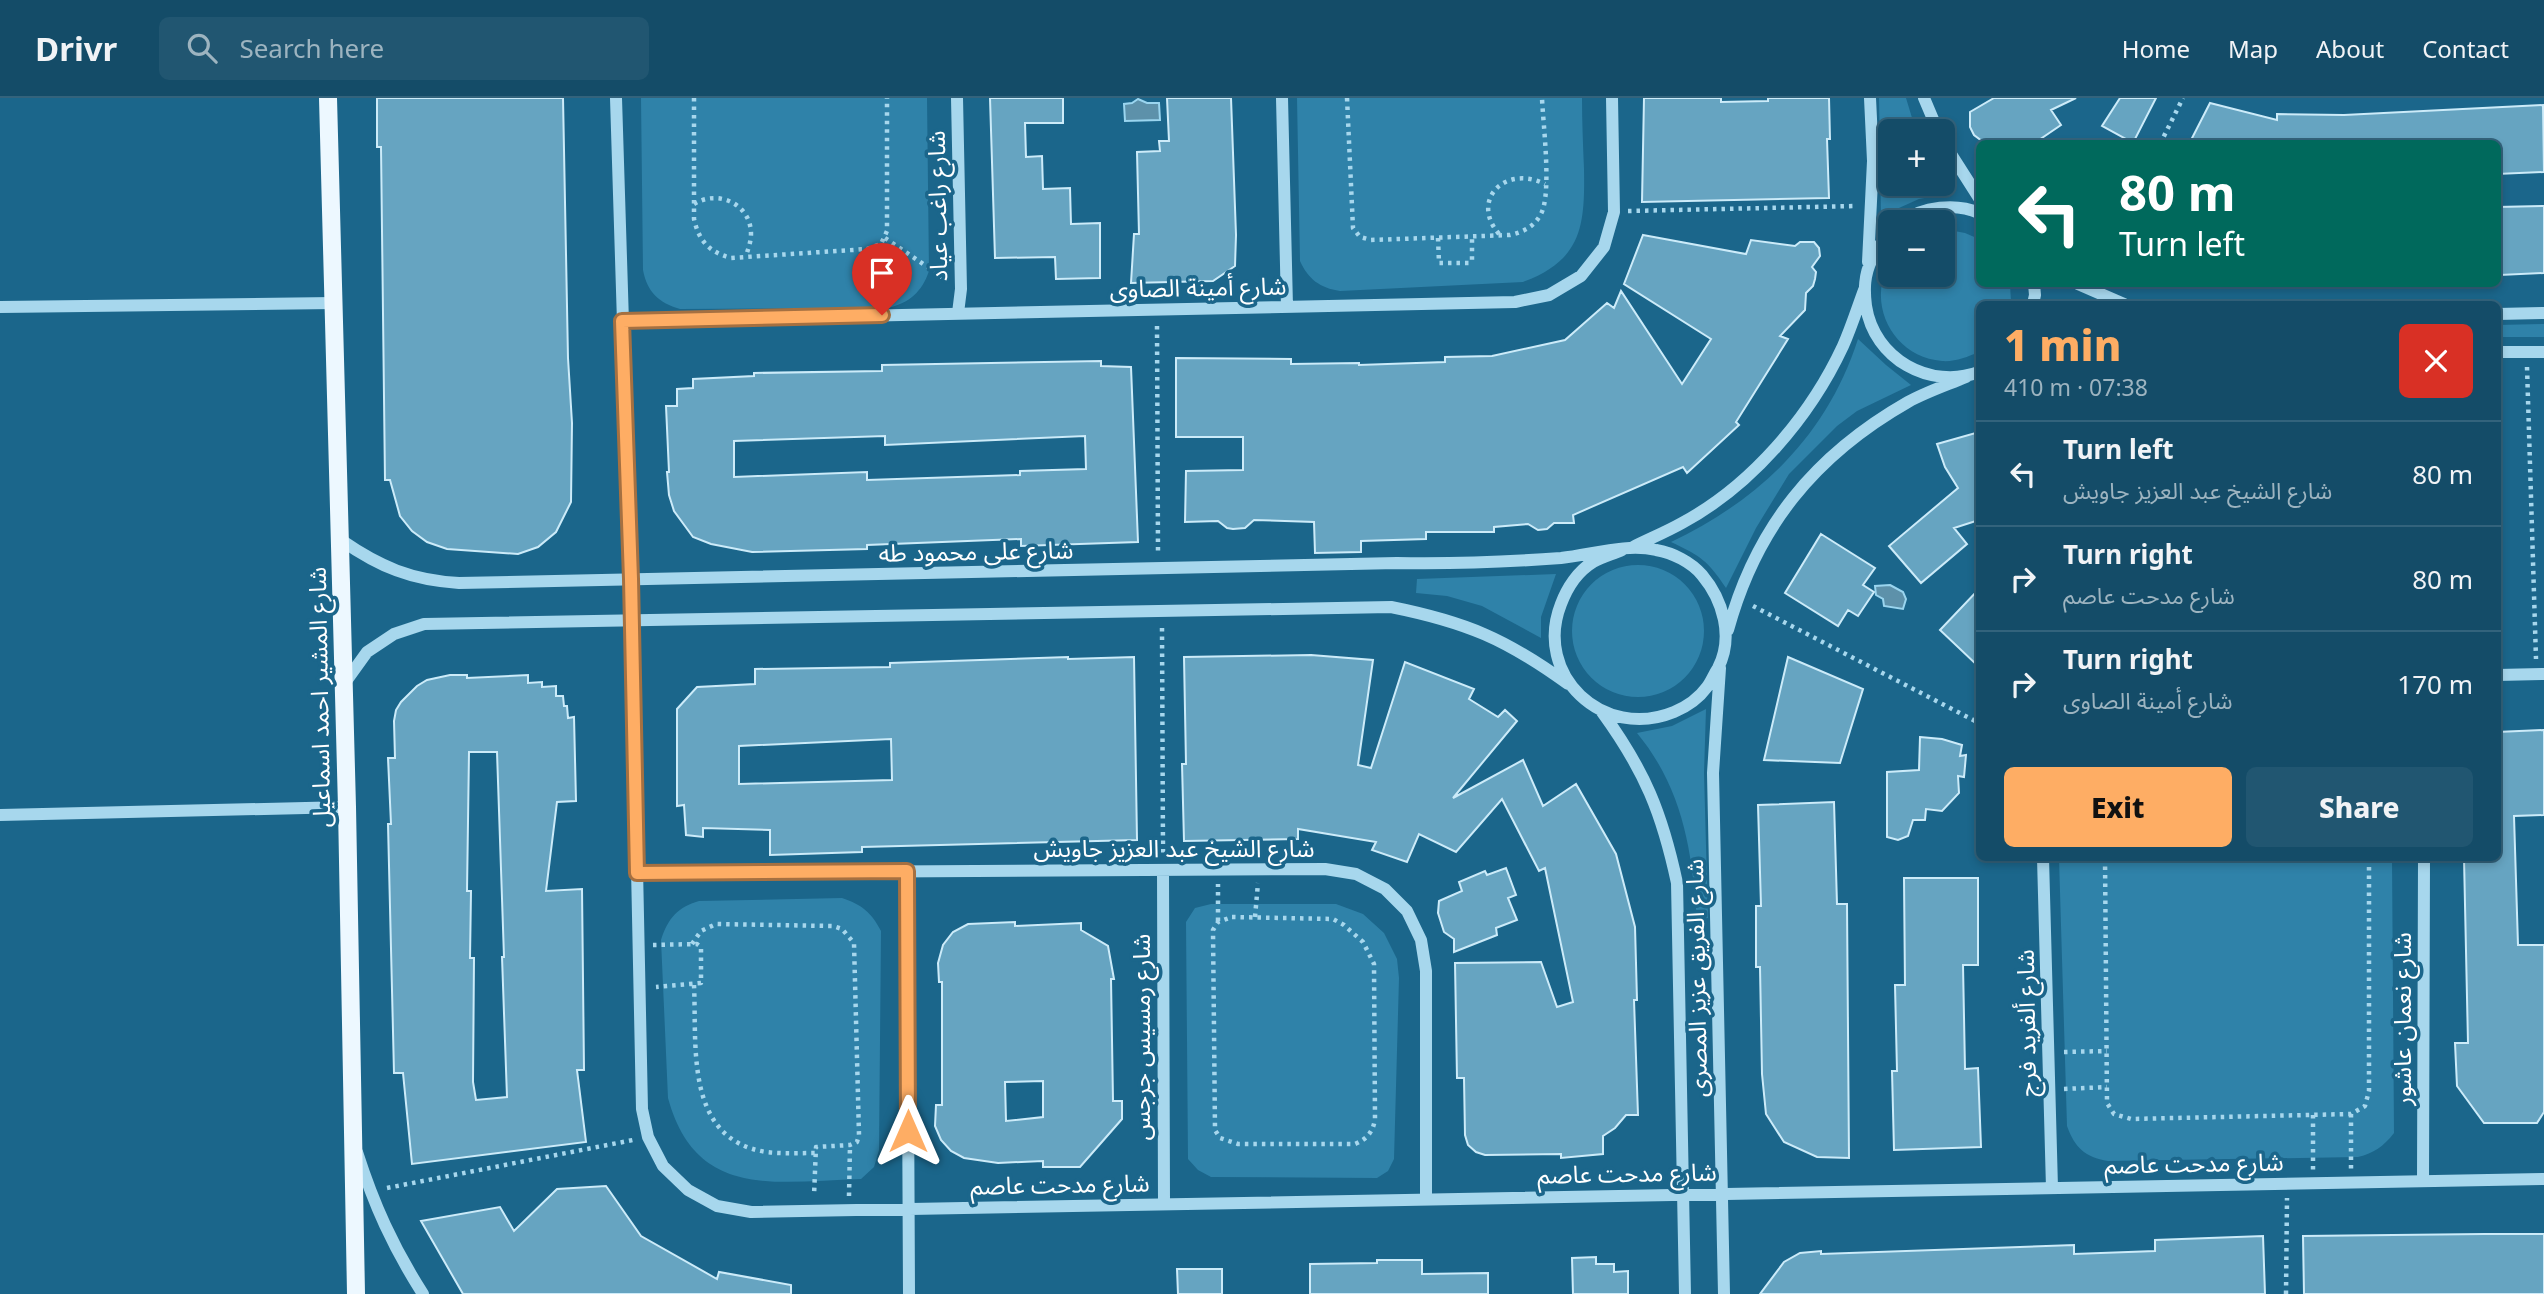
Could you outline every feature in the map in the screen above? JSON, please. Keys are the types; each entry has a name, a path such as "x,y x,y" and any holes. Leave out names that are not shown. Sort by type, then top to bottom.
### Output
{"main road":[{"name":"شارع المشير احمد اسماعيل","path":"328,98 341,540 356,1294"}],"street":[{"name":"شارع مدحت عاصم","path":"616,98 631,579 642,1109 648,1137 663,1166 688,1190 718,1206 751,1212 2544,1179"},
{"name":"شارع راغب عياد","path":"957,98 961,289 958,313"},
{"path":"1282,98 1287,307"},
{"name":"شارع أمينة الصاوى","path":"622,321 1515,302 1549,295 1581,276 1604,247 1614,212 1612,98"},
{"path":"1570,685 1556,654 1555,620 1567,588 1591,563 1684,522 1733,488 1776,446 1813,399 1843,346 1864,290 1868,268 1872,206 1870,98"},
{"path":"1924,98 1933,119"},
{"path":"1955,160 1976,193"},
{"path":"1933,210 1970,209 1976,212"},
{"path":"1868,268 1878,249"},
{"path":"2085,287 2117,301"},
{"path":"1864,290 1869,321 1883,347 1907,367 1936,377 1966,377"},
{"path":"0,307 334,303"},
{"path":"2501,314 2544,313"},
{"path":"2501,352 2544,352"},
{"path":"344,685 367,652 394,634 424,624 1391,607 1440,617 1486,633 1530,656 1570,685 1584,701 1602,712 1630,720 1659,718 1685,707 1707,688 1721,663 1737,597 1752,559 1773,524 1811,475 1857,434 1909,401 1976,373"},
{"name":"شارع على محمود طه","path":"341,540 368,559 398,573 429,582 459,583 1510,562 1626,549"},
{"path":"1626,549 1655,549 1678,557 1698,570 1714,590 1723,612 1726,637"},
{"name":"شارع الفريق عزيز المصرى","path":"1721,663 1713,774 1724,1294"},
{"path":"2501,675 2540,674"},
{"name":"شارع الفريق عزيز المصرى","path":"1602,712 1630,750 1651,792 1667,837 1677,883 1685,1294"},
{"path":"0,815 347,807"},
{"name":"شارع ألفريد فرج","path":"2043,861 2052,1188"},
{"name":"شارع نعمان عاشور","path":"2423,1181 2424,861"},
{"name":"شارع الشيخ عبد العزيز جاويش","path":"637,873 1325,869 1356,874 1385,888 1407,911 1421,940 1426,971 1426,1199"},
{"name":"شارع رمسيس جرجس","path":"1163,870 1164,1204"},
{"path":"907,871 909,1294"},
{"path":"353,1138 370,1191 398,1255 423,1294"}],"path":[{"path":"694,98 694,219 697,233 705,245 717,254 731,258 874,247 885,238 887,98"},
{"path":"1348,98 1353,223 1356,233 1365,240 1500,235 1519,233 1536,222 1545,204 1542,98"},
{"path":"2163,140 2183,98"},
{"path":"1500,235 1493,227 1489,207 1497,188 1504,181 1524,177 1545,184"},
{"path":"694,204 711,197 722,198 739,207 750,224 751,234 746,256"},
{"path":"1614,212 1872,206"},
{"path":"1437,238 1439,263 1469,263 1472,260 1472,236"},
{"path":"885,238 961,289"},
{"path":"874,247 882,315"},
{"path":"1157,311 1158,569"},
{"path":"2527,352 2540,674"},
{"path":"1737,597 1976,721"},
{"path":"1161,609 1163,870"},
{"path":"2105,861 2107,1087 2110,1109 2125,1119 2351,1114 2361,1110 2369,1096 2369,861"},
{"path":"1218,922 1232,917 1333,919 1354,932 1370,952 1374,964 1375,1119 1373,1128 1362,1140 1354,1144 1238,1144 1220,1138 1215,1130 1213,930 1218,922 1219,869"},
{"path":"1255,917 1259,869"},
{"path":"692,944 701,931 716,924 833,926 850,935 854,943 859,1135 857,1142 850,1145 818,1145 815,1149 814,1211"},
{"path":"639,945 697,944 701,947 702,981 694,985 640,988"},
{"path":"694,985 699,1089 712,1119 723,1131 751,1148 766,1152 815,1153"},
{"path":"2049,1053 2107,1051"},
{"path":"2049,1089 2107,1087"},
{"path":"2351,1114 2351,1183"},
{"path":"2313,1115 2314,1183"},
{"path":"370,1191 648,1137"},
{"path":"849,1210 850,1145"},
{"path":"2286,1294 2287,1184"}],"shaded area":[{"path":"641,98 927,98 929,271 923,285 908,300 888,308 680,309 660,300 648,285 643,270"},
{"path":"1297,98 1582,98 1584,189 1581,224 1576,239 1558,263 1523,282 1340,291 1326,288 1311,278 1300,261"},
{"path":"1879,98 1906,98 1912,119 1879,119"},
{"path":"1138,99 1147,103 1159,103 1160,120 1125,121 1124,104"},
{"path":"1881,196 1936,196 1919,199 1894,210 1881,210"},
{"path":"1955,231 1976,238 1976,287 2010,287 2011,301 1976,301 1976,353 1956,360 1942,361 1915,353 1894,335 1887,324 1881,297 1882,287 1955,287"},
{"path":"2544,324 2544,337 2501,337 2501,325"},
{"path":"1858,339 1911,385 1857,411 1837,426 1789,474 1756,528 1726,588 1703,560 1671,542 1734,506 1787,460 1828,405 1845,374"},
{"path":"1638,565 1663,570 1685,584 1699,606 1704,631 1699,656 1685,678 1663,692 1638,697 1613,692 1591,678 1577,656 1572,631 1577,606 1591,584 1613,570"},
{"path":"1556,574 1541,617 1541,638 1482,606 1447,596 1416,593 1417,579"},
{"path":"1890,585 1903,592 1906,599 1903,609 1884,606 1883,599 1876,595 1875,586"},
{"path":"1706,709 1704,773 1708,918 1697,920 1688,845 1675,798 1653,754 1637,733 1672,726"},
{"path":"2059,861 2392,861 2394,1133 2378,1149 2358,1157 2108,1161 2093,1157 2082,1150 2067,1126"},
{"path":"842,898 865,910 881,931 879,1150 874,1167 861,1179 800,1182 744,1178 719,1169 698,1154 681,1131 668,1098 661,940 664,932 680,910 699,901"},
{"path":"1211,904 1336,904 1363,914 1384,933 1397,959 1399,978 1394,1159 1388,1171 1377,1178 1211,1177 1198,1170 1188,1159 1186,922 1195,908"}],"building":[{"path":"377,98 563,98 568,358 572,423 571,502 556,532 538,547 518,554 447,549 427,542 412,531 400,516 390,480 385,480 381,147 377,147"},
{"path":"990,98 1063,98 1063,123 1025,123 1026,157 1042,156 1043,189 1070,188 1071,224 1100,223 1100,278 1056,279 1055,257 995,258"},
{"path":"1167,98 1231,98 1235,266 1213,281 1131,283 1134,234 1139,234 1137,152 1160,151 1159,141 1169,141"},
{"path":"1644,98 1721,98 1721,102 1768,101 1768,98 1829,98 1829,198 1642,202"},
{"path":"1994,98 2076,98 2051,110 2061,125 2039,140 1981,140 1970,127 1970,112"},
{"path":"2120,98 2156,98 2135,140 2128,140 2102,126"},
{"path":"2210,103 2277,120 2277,114 2344,115 2543,105 2544,172 2501,174 2501,140 2191,140"},
{"path":"2544,206 2544,273 2501,275 2501,207"},
{"path":"1643,235 1746,254 1751,240 1795,246 1800,242 1814,242 1819,248 1820,256 1812,267 1816,272 1815,279 1813,286 1806,293 1805,310 1780,336 1788,339 1736,422 1739,425 1687,473 1683,467 1573,515 1574,523 1554,523 1547,529 1538,530 1528,524 1494,527 1494,532 1426,532 1426,539 1361,541 1361,552 1315,553 1314,522 1254,520 1245,528 1233,529 1218,521 1185,522 1186,471 1243,470 1243,437 1176,437 1176,358 1291,359 1291,364 1359,365 1445,362 1445,357 1492,356 1565,340 1607,303 1614,308 1621,291 1682,384 1711,339 1624,284"},
{"path":"1101,361 1101,366 1131,367 1138,542 1021,546 1021,539 867,545 867,549 752,552 711,544 693,537 674,511 669,495 666,406 677,406 677,389 693,388 693,379 754,376 754,373 882,371 882,365","holes":["885,436 885,445 1085,436 1086,469 1020,471 1020,475 867,480 867,472 734,477 734,441"]},
{"path":"1976,433 1976,521 1954,528 1967,544 1921,583 1889,546 1958,488 1945,467 1937,444"},
{"path":"1821,534 1875,568 1863,585 1874,592 1858,616 1848,610 1838,626 1785,593"},
{"path":"1976,592 1976,664 1940,630"},
{"path":"1311,655 1373,660 1358,765 1371,768 1405,662 1474,689 1469,699 1498,717 1505,710 1517,721 1453,798 1523,760 1543,806 1576,784 1616,854 1635,927 1637,1000 1634,1000 1638,1115 1626,1115 1615,1128 1603,1136 1603,1154 1561,1158 1561,1154 1485,1155 1468,1145 1465,1135 1464,1078 1457,1078 1455,963 1541,962 1557,1007 1573,1002 1545,868 1539,871 1502,799 1456,852 1419,834 1407,862 1372,850 1376,842 1298,829 1298,839 1184,841 1184,657"},
{"path":"1134,657 1137,840 862,847 862,852 770,855 770,830 703,828 703,837 686,835 684,805 677,806 677,709 697,687 755,684 755,669 890,667 890,663","holes":["891,739 892,780 739,784 739,746"]},
{"path":"1788,657 1863,689 1840,763 1764,760"},
{"path":"450,675 467,675 467,678 528,675 528,683 542,682 542,687 556,686 556,696 563,696 568,718 574,717 576,801 557,802 546,891 582,889 584,1070 577,1070 586,1142 412,1164 403,1073 394,1073 388,758 395,758 396,710 417,686 427,680","holes":["469,752 497,752 507,1097 476,1100 473,1082 474,958 470,958 471,891 467,891"]},
{"path":"2544,730 2544,815 2514,816 2518,945 2544,945 2544,1112 2537,1123 2484,1123 2457,1086 2455,1043 2468,1043 2464,861 2501,861 2501,732"},
{"path":"1920,737 1942,739 1962,745 1960,756 1966,755 1964,777 1958,776 1959,793 1942,811 1926,809 1925,820 1913,820 1908,836 1898,840 1887,837 1887,772 1919,770"},
{"path":"1834,802 1837,904 1847,904 1849,1158 1817,1157 1784,1142 1766,1114 1762,1074 1760,967 1756,967 1756,906 1761,906 1758,805"},
{"path":"1506,868 1516,895 1508,898 1517,920 1496,928 1497,935 1454,952 1454,939 1444,932 1438,913 1439,901 1462,891 1459,882 1485,871 1487,875"},
{"path":"1904,878 1978,878 1978,965 1963,965 1965,1069 1978,1068 1981,1147 1894,1150 1892,1071 1897,1071 1895,985 1905,985"},
{"path":"1015,922 1015,926 1081,923 1081,930 1108,946 1114,979 1111,979 1113,1101 1122,1101 1122,1119 1080,1167 1043,1167 1043,1161 998,1163 964,1158 951,1151 941,1140 935,1126 936,1105 942,1105 942,982 939,982 938,963 943,945 953,932 968,924","holes":["1043,1081 1043,1117 1006,1121 1005,1082"]},
{"path":"606,1186 641,1236 717,1279 719,1272 791,1285 791,1294 463,1294 421,1221 500,1207 514,1231 557,1189"},
{"path":"2544,1234 2544,1294 2304,1294 2303,1236"},
{"path":"2263,1236 2265,1294 1760,1294 1784,1262 1800,1253 2074,1245 2074,1254 2155,1251 2155,1240"},
{"path":"1596,1257 1596,1264 1614,1264 1614,1272 1628,1271 1628,1294 1573,1294 1572,1258"},
{"path":"1377,1260 1422,1260 1422,1274 1488,1273 1488,1294 1310,1294 1310,1264 1377,1263"},
{"path":"1177,1269 1222,1269 1222,1294 1178,1294"}],"route":[{"path":"882,315 622,321 637,873 907,871 908,1131"}]}
